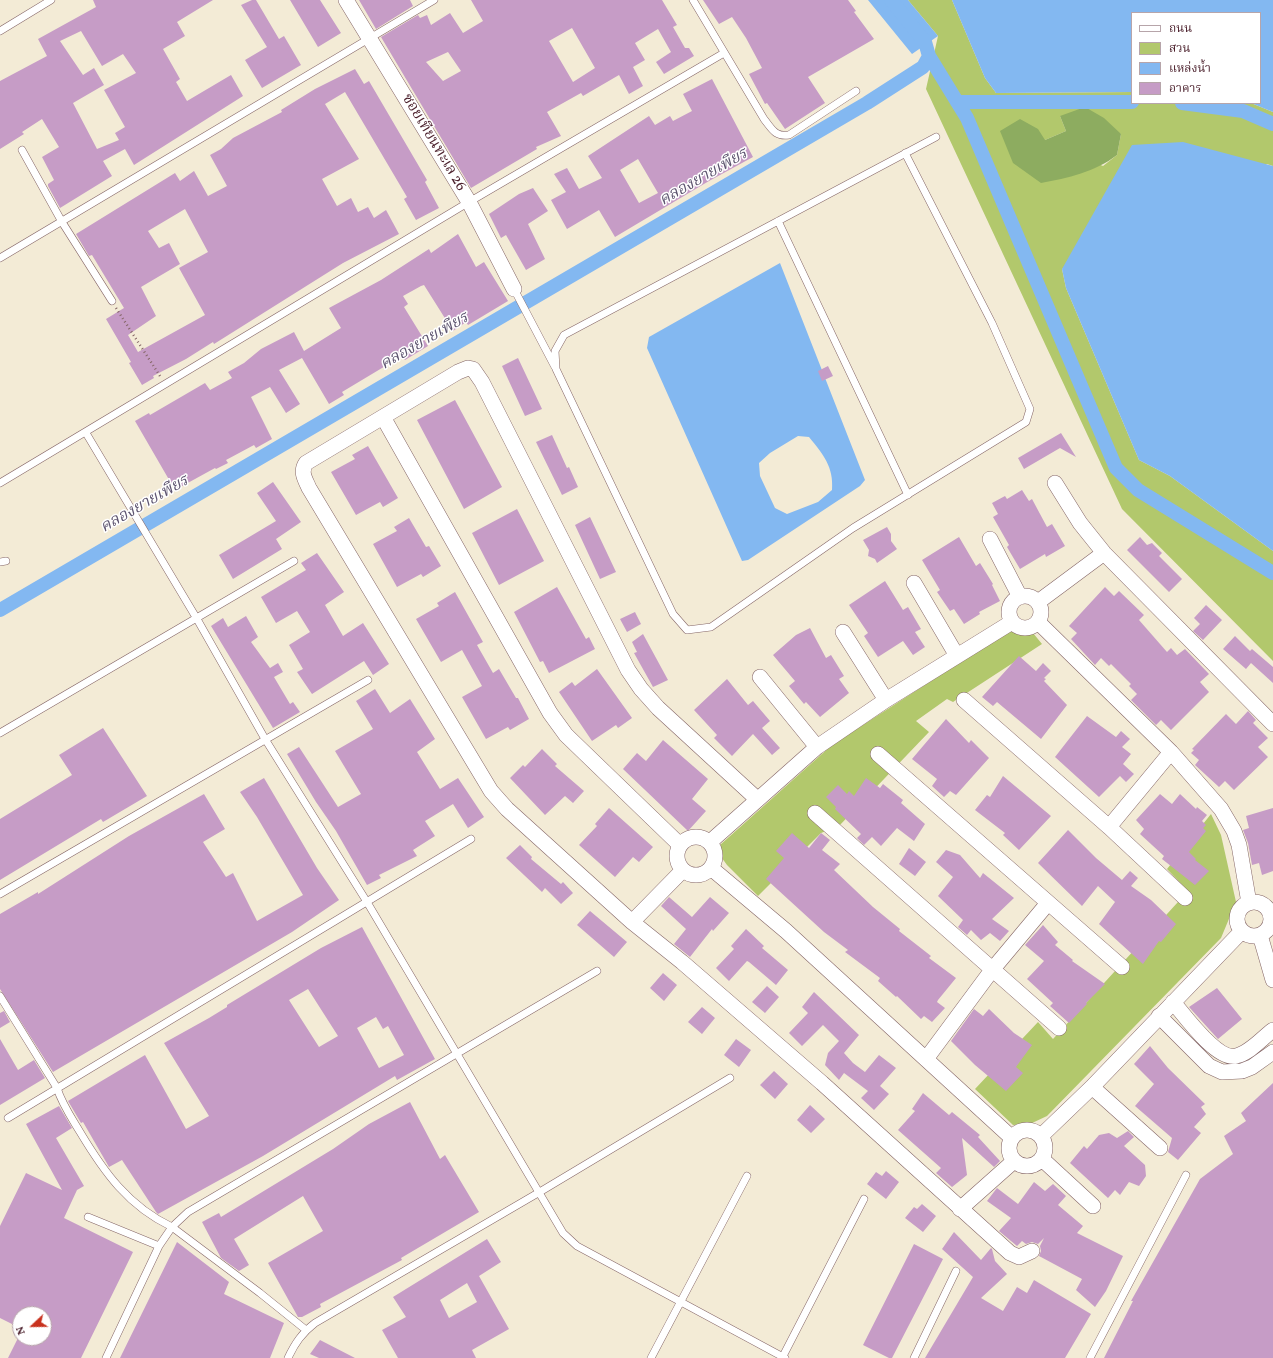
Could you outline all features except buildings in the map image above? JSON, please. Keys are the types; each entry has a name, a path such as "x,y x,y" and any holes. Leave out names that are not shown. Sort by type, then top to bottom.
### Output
{"street":[{"name":"ซอยเทียนทะเล 26","path":"346,0 469,202 514,289"},
{"path":"757,799 658,708 641,690 628,670 482,382 473,369 468,368 458,372 306,463 303,468 303,474 309,488 491,791 507,809 632,922 682,962 822,1083 1010,1254 1019,1257 1032,1251"},
{"path":"383,416 550,713 566,735 680,845"},
{"path":"1055,483 1080,523 1104,554 1273,724"},
{"path":"990,539 1020,597"},
{"path":"1038,602 1104,554"},
{"path":"914,584 957,656"},
{"path":"1020,597 1030,597 1038,602 1041,609 1041,616 1034,626 1022,628 1012,622 1009,610 1011,604 1020,597"},
{"path":"710,842 817,747 886,700 1012,622"},
{"path":"1038,622 1171,752 1221,809 1239,845 1249,903"},
{"path":"843,632 886,700"},
{"path":"760,677 817,747"},
{"path":"964,700 1108,827 1185,898"},
{"path":"1108,827 1171,752"},
{"path":"878,754 1122,967"},
{"path":"815,813 1059,1028"},
{"path":"698,837 710,842 715,853 715,861 711,868 698,876 683,870 678,864 677,856 680,845 690,838 698,837"},
{"path":"711,868 786,931 1012,1138"},
{"path":"632,922 683,870"},
{"path":"926,1058 992,970 1048,903"},
{"path":"1249,903 1269,904 1271,919 1265,931 1260,935 1253,936 1242,931 1237,920 1237,915 1244,905 1249,903"},
{"path":"1041,1136 1092,1087 1242,931"},
{"path":"1260,935 1273,980"},
{"path":"1173,1002 1209,1043 1226,1056 1236,1056 1247,1051 1273,1030"},
{"path":"1159,1016 1209,1066 1222,1072 1242,1071 1256,1065 1273,1052"},
{"path":"1222,1072 1226,1056"},
{"path":"1092,1087 1160,1148"},
{"path":"1026,1130 1034,1131 1041,1136 1045,1143 1045,1152 1042,1159 1037,1164 1025,1166 1014,1161 1010,1154 1009,1145 1012,1138 1018,1132 1026,1130"},
{"path":"1042,1159 1093,1206"},
{"path":"960,1209 1014,1161"}],"lane":[{"path":"0,30 51,0"},
{"path":"0,258 434,0"},
{"path":"693,0 764,119 775,134 781,136 789,135 856,91"},
{"path":"0,484 469,202 724,53"},
{"path":"556,369 555,351 564,335 936,137"},
{"path":"22,150 62,222 112,301"},
{"path":"514,289 556,369 673,614 687,630 711,627 853,528 1026,422 1030,409 992,323 905,154"},
{"path":"778,221 908,495"},
{"path":"86,433 197,619 265,739 367,902 563,1234 577,1246 783,1358 864,1199"},
{"path":"0,733 294,561"},
{"path":"0,894 368,680"},
{"path":"8,1118 471,839"},
{"path":"106,1358 159,1246 172,1228 188,1212 597,971"},
{"path":"0,996 57,1088 65,1107 96,1159 110,1178 155,1219 172,1228 260,1292 306,1330"},
{"path":"288,1358 295,1344 306,1330 315,1323 538,1193 730,1078"},
{"path":"1090,1358 1186,1175"},
{"path":"651,1358 747,1176"},
{"path":"88,1217 159,1246"},
{"path":"914,1358 956,1271"}],"path":[{"path":"112,301 166,385"}],"green space":[{"path":"908,0 952,0 985,78 996,93 1131,92 1131,104 1253,104 1273,112 1273,166 1267,164 1062,269 1066,288 1139,460 1170,476 1273,551 1273,661 1122,509 926,89 938,36","holes":["1060,116 1121,134 1117,155 1103,166 1045,140 1066,131"]},
{"path":"1085,107 1104,118 1121,134 1117,155 1100,166 1081,174 1041,183 1013,163 1000,131 1020,119 1038,129 1045,140 1066,131 1060,116"},
{"path":"1010,630 1033,633 1042,644 953,702 947,699 916,721 929,732 839,826 821,833 758,896 727,865 719,854 720,845 832,745"},
{"path":"1211,814 1221,835 1236,902 1221,938 1047,1116 1030,1124 1013,1125 975,1089 1038,1022 1053,1039 1188,891 1167,869"}],"water":[{"path":"868,0 908,0 938,36 912,54"},
{"path":"952,0 1273,0 1273,112 1253,104 1261,104 1261,12 1131,12 1131,92 996,93 985,78"},
{"path":"1183,142 1273,166 1273,551 1170,476 1139,460 1066,288 1062,269 1132,145"},
{"path":"780,263 865,480 860,486 748,560 742,561 647,348 649,337","holes":["798,436 809,437 819,449 826,461 831,474 832,490 818,502 787,514 775,508 760,476 759,463 770,453"]}],"waterway":[{"name":"คลองยายเพียร","path":"0,610 867,103 923,67 929,56 925,42 891,0"},
{"path":"929,56 967,118 1116,468 1138,490 1273,573"},
{"path":"957,102 1131,102"},
{"path":"1190,104 1243,111 1273,124"}]}
